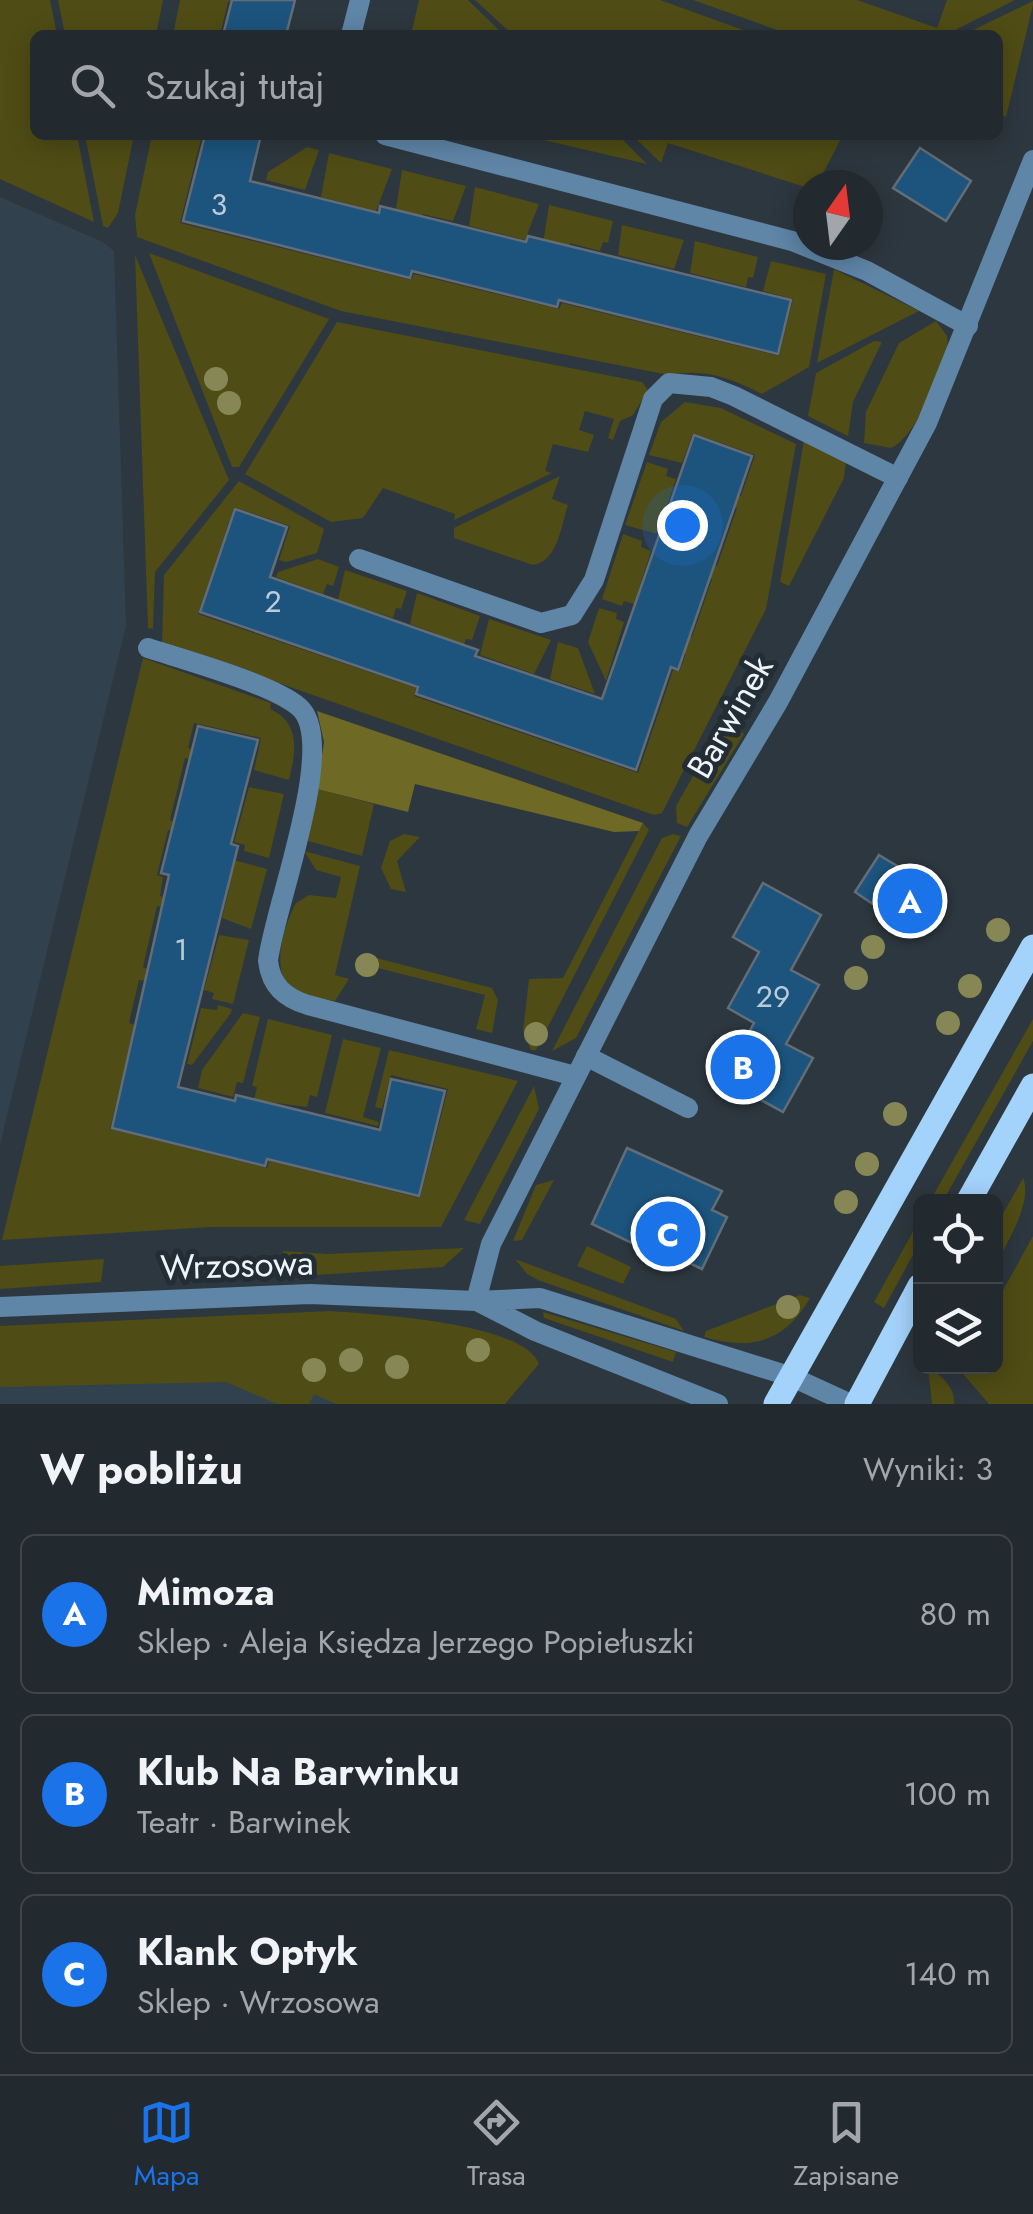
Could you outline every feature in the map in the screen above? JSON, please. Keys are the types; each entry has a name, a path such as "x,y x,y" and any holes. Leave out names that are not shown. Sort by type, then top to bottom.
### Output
{"main road":[{"path":"776,1404 1033,947"},
{"path":"972,1194 1033,1086"},
{"path":"854,1404 913,1299"}],"street":[{"path":"352,30 360,0"},
{"path":"404,140 792,241 867,271 968,326"},
{"name":"Barwinek","path":"476,1301 491,1244 698,836 771,714 898,478 968,326 1033,160"},
{"path":"360,559 541,623 572,615 594,580 653,398 670,383 711,387 734,396 898,478"},
{"path":"148,648 280,696 303,710 311,726 313,762 268,962 273,980 284,994 308,1005 576,1076"},
{"path":"586,1056 688,1108"},
{"name":"Wrzosowa","path":"0,1307 310,1294 476,1301 523,1297 558,1302 792,1377 854,1404"},
{"name":"Wrzosowa","path":"476,1301 535,1331 718,1404"}],"shaded area":[{"path":"0,0 50,0 56,30 30,30 30,140 78,140 94,222 0,179"},
{"path":"58,0 163,0 157,30 64,30"},
{"path":"180,0 236,0 228,2 221,30 174,30"},
{"path":"419,0 468,0 499,30 412,30"},
{"path":"475,0 660,0 743,30 508,30"},
{"path":"693,0 857,0 937,28 947,0 1015,0 955,30 777,30"},
{"path":"1033,1 1006,117 1003,30 973,30"},
{"path":"86,140 133,140 118,213 108,228 103,226"},
{"path":"151,140 201,140 180,223 411,280 414,274 559,309 562,303 779,356 793,299 763,291 771,261 826,274 809,367 762,394 717,376 669,375 341,311 137,237 135,215"},
{"path":"544,140 623,140 647,164"},
{"path":"637,140 840,140 825,170 793,170 793,183 668,143 661,163"},
{"path":"307,147 319,150 305,190 266,180 268,172"},
{"path":"329,153 392,169 376,211 321,197"},
{"path":"402,170 466,186 453,221 422,214 420,221 395,215"},
{"path":"475,187 539,204 525,240 469,226"},
{"path":"0,197 103,242 114,251 126,626 0,1145"},
{"path":"549,205 613,221 608,243 603,242 600,251 570,243 568,250 543,244"},
{"path":"622,225 684,240 674,269 618,255"},
{"path":"695,241 758,257 753,278 748,277 746,287 690,273"},
{"path":"149,253 329,319 239,467 232,467"},
{"path":"135,255 229,480 155,572 153,629 148,628"},
{"path":"834,269 919,311 817,363"},
{"path":"936,321 947,336 947,347 938,380 920,415 891,448 864,443 866,412 899,343"},
{"path":"337,322 642,382 648,390 633,415 620,421 613,440 608,438 614,419 585,411 579,430 594,435 588,452 553,444 545,471 552,473 454,520 455,514 383,488 363,518 331,522 245,474"},
{"path":"874,341 882,342 853,402 848,436 808,416 816,373"},
{"path":"685,402 721,408 796,444 766,609 662,813 654,815 162,642 164,575 239,481 324,529 317,553 286,562 279,560 290,526 234,507 198,614 416,688 414,696 638,773 673,670 679,672 686,654 680,652 686,636 692,637 712,579 707,576 711,565 717,566 737,508 731,506 735,494 741,496 755,455 693,433 682,463 649,455 661,422"},
{"path":"804,440 846,461 844,478 789,586 780,582"},
{"path":"647,462 668,469 666,476 676,479 657,534 625,525"},
{"path":"560,476 552,499 568,505 553,550 541,562 533,565 454,538 454,528"},
{"path":"623,534 642,541 641,547 651,551 634,604 624,601 622,606 602,599"},
{"path":"318,559 339,567 333,586 327,584 323,594 276,577 278,572"},
{"path":"345,570 407,591 401,609 396,608 393,618 338,600"},
{"path":"417,593 480,616 472,640 466,639 462,650 436,641 437,634 410,624"},
{"path":"599,608 617,613 616,619 624,622 606,681 588,642"},
{"path":"489,619 551,640 534,674 480,655"},
{"path":"558,642 578,648 595,694 550,679"},
{"path":"143,658 271,703 270,709 291,730 294,749 289,780 254,770 261,738 194,723 188,748 194,750 191,759 185,758 170,820 175,822 172,830 168,830 157,875 163,877 163,907 157,906 143,967 149,970 146,981 139,980 129,1023 135,1025 110,1129 267,1168 269,1161 420,1198 448,1089 391,1075 382,1109 375,1107 389,1050 518,1081 441,1227 211,1227 2,1240"},
{"path":"317,711 643,823 639,831 614,832 415,784 408,812 317,789 324,742"},
{"path":"730,723 744,734 687,827 677,823 676,806 722,725"},
{"path":"249,787 284,794 269,858 244,851 245,845 234,842"},
{"path":"317,789 374,804 362,856 305,840"},
{"path":"643,823 649,830 536,1050 531,1050 523,1031 529,979 563,978"},
{"path":"404,834 420,837 397,861 406,892 391,889 381,868 390,841"},
{"path":"681,836 576,1038 552,1051 662,838"},
{"path":"304,851 360,866 335,975 349,979 335,1001 294,990 284,979 281,968 284,934 296,903 309,895 336,898 341,877 316,870"},
{"path":"230,859 267,869 251,929 222,918 229,889 222,886"},
{"path":"219,935 249,940 233,1004 212,999 214,993 204,990"},
{"path":"361,954 492,988 498,1000 492,1033 476,1029 485,995 378,968 375,976 357,972"},
{"path":"218,1005 232,1009 231,1013 192,1065 187,1064 201,1008 217,1010"},
{"path":"243,1013 260,1017 243,1083 237,1082 233,1097 198,1088 202,1070"},
{"path":"268,1019 332,1035 317,1097 310,1095 307,1107 254,1100 257,1087 252,1086"},
{"path":"1033,1019 1033,1041 947,1194 934,1194"},
{"path":"343,1039 381,1048 363,1117 379,1122 378,1126 325,1113"},
{"path":"534,1086 539,1109 480,1224 464,1220"},
{"path":"1023,1178 1022,1209 1003,1250 1003,1214"},
{"path":"554,1180 522,1240 513,1241 536,1185"},
{"path":"913,1232 913,1255 884,1308 874,1302"},
{"path":"1033,1236 1033,1404 989,1404 964,1375 1003,1374 1003,1290"},
{"path":"587,1246 631,1267 623,1284 577,1266"},
{"path":"464,1248 443,1267 299,1276 285,1267 283,1251 328,1254"},
{"path":"104,1259 101,1282 0,1289 0,1266"},
{"path":"515,1259 676,1319 684,1331 538,1280"},
{"path":"800,1295 810,1298 800,1313 789,1325 765,1339 737,1343 704,1337 706,1331"},
{"path":"330,1311 410,1318 477,1330 506,1338 527,1350 539,1364 505,1404 336,1404 314,1394 309,1404 277,1404 226,1382 0,1387 0,1326"},
{"path":"543,1312 676,1352 673,1362 544,1318"},
{"path":"280,1372 403,1404 0,1404 0,1376"},
{"path":"929,1374 937,1374 950,1387 954,1404 932,1404"}],"building":[{"path":"232,0 295,0 287,30 224,30"},
{"path":"204,140 260,140 250,181 379,213 380,206 526,242 528,236 791,300 778,354 559,300 557,307 412,271 410,278 183,221"},
{"path":"920,148 971,181 946,221 893,188"},
{"path":"694,435 752,456 678,670 671,667 636,770 416,694 418,687 200,612 235,509 287,527 270,577 478,650 475,656 602,699"},
{"path":"198,726 258,740 231,844 238,846 178,1087 235,1101 236,1095 380,1130 391,1079 445,1091 419,1196 267,1159 265,1166 112,1128 169,875 161,873"},
{"path":"879,855 937,890 911,930 855,892"},
{"path":"763,883 821,915 791,970 819,985 786,1044 813,1058 783,1112 723,1079 754,1023 728,1008 759,952 733,937"},
{"path":"627,1148 722,1191 712,1210 727,1217 702,1269 685,1261 682,1267 592,1224"}],"place":[{"name":"Mimoza","path":"910,901"},
{"name":"Klub Na Barwinku","path":"743,1067"},
{"name":"Klank Optyk","path":"668,1234"}]}
